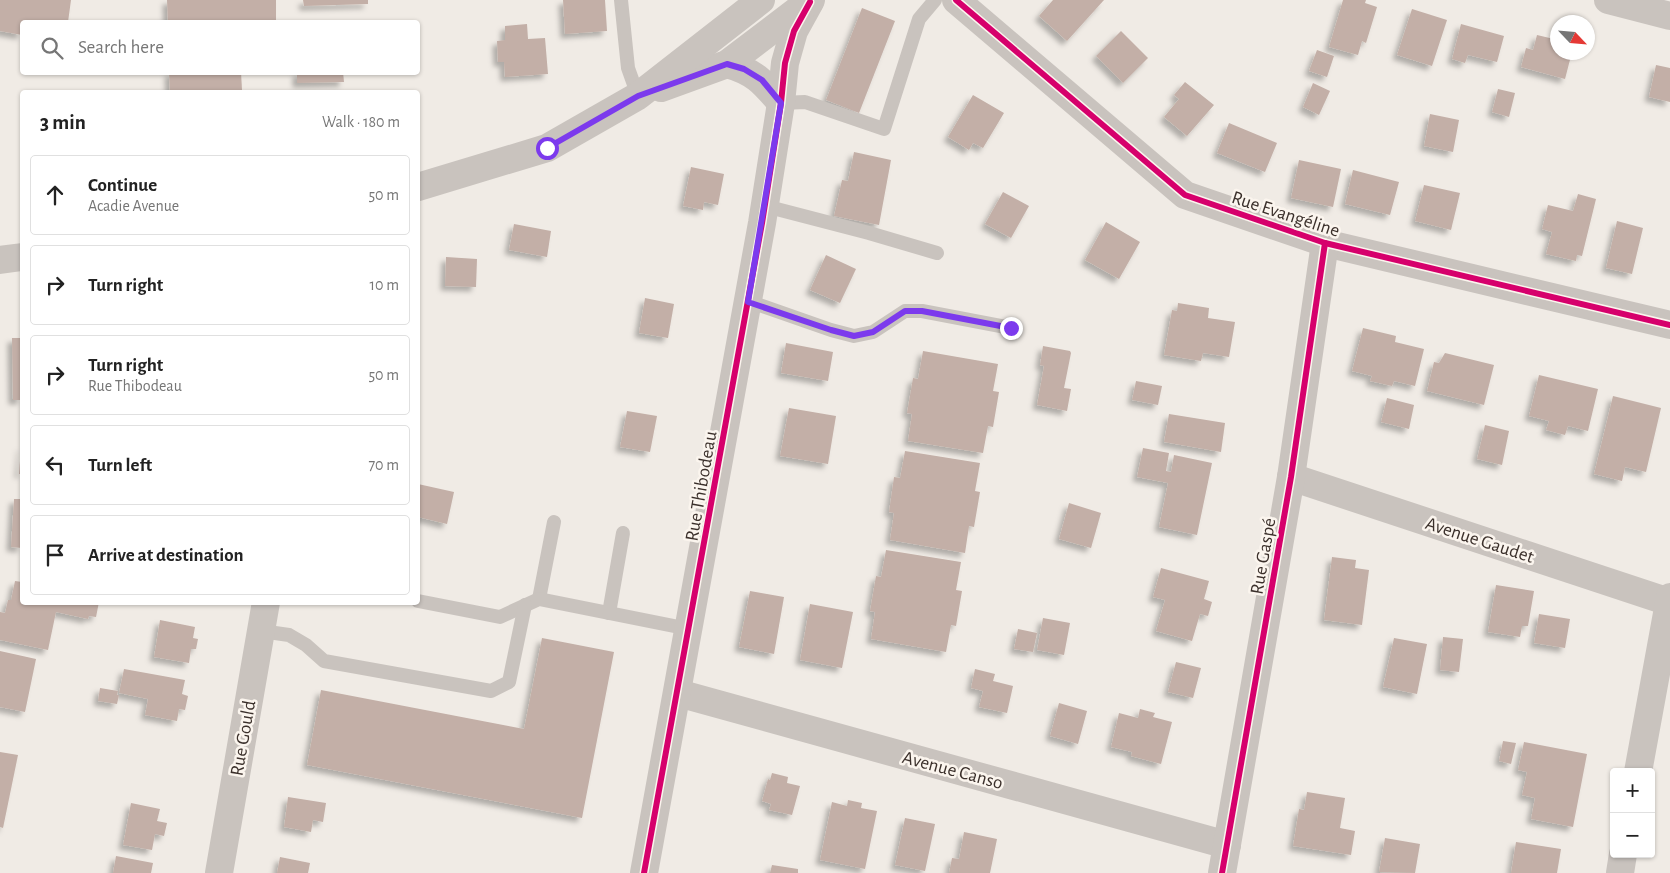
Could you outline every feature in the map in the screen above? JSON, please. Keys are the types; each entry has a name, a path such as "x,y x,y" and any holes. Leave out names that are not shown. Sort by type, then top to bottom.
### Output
{"street":[{"path":"420,187 547,148 638,96 761,0"},
{"name":"Rue Evangéline","path":"956,0 1185,195 1325,243 1670,325"},
{"path":"1608,0 1670,16"},
{"path":"638,96 727,64 811,1"},
{"name":"Rue Thibodeau","path":"644,873 765,206 781,103 785,63 794,31 811,1"},
{"path":"727,64 744,69 762,80 781,103"},
{"name":"Rue Gaspé","path":"1222,873 1292,477 1325,243"},
{"path":"0,260 20,256"},
{"name":"Avenue Gaudet","path":"1292,477 1669,599"},
{"path":"1639,768 1669,599"},
{"name":"Rue Gould","path":"219,873 265,605"},
{"name":"Avenue Canso","path":"678,693 1227,845"},
{"path":"1620,873 1622,858"}],"lane":[{"path":"621,0 628,68 638,96"},
{"path":"781,103 805,102 884,129 919,19 935,0"},
{"path":"765,206 870,233 937,253"},
{"path":"748,302 854,336 873,332 905,311 922,311 1011,328"},
{"path":"539,600 554,522"},
{"path":"609,613 623,533"},
{"path":"420,601 500,617 539,600 689,629"},
{"path":"261,631 289,635 306,645 324,661 491,691 509,682 525,606"}],"building":[{"path":"0,0 71,0 68,20 20,20 20,35 0,31"},
{"path":"167,0 276,0 276,20 168,20"},
{"path":"303,0 368,0 368,4 304,6"},
{"path":"563,0 605,0 607,31 565,34"},
{"path":"1053,0 1104,0 1067,41 1039,16"},
{"path":"1343,0 1366,0 1365,3 1377,7 1366,43 1362,41 1358,55 1329,47"},
{"path":"862,8 895,21 859,113 826,100"},
{"path":"1412,9 1447,20 1432,66 1397,55"},
{"path":"527,24 528,39 545,38 548,74 505,77 504,62 498,62 497,41 505,40 505,26"},
{"path":"1461,24 1504,36 1497,62 1468,55 1465,63 1452,59"},
{"path":"1121,31 1148,58 1123,83 1096,56"},
{"path":"1537,35 1550,38 1550,60 1570,60 1565,79 1521,67 1526,48 1533,50"},
{"path":"1317,50 1334,56 1327,77 1309,71"},
{"path":"1656,65 1670,68 1670,102 1649,97"},
{"path":"169,75 241,75 242,90 170,90"},
{"path":"297,75 343,75 344,82 297,83"},
{"path":"1185,82 1214,105 1187,136 1164,117 1179,99 1174,95"},
{"path":"1313,83 1330,91 1319,115 1303,107"},
{"path":"1498,89 1515,93 1509,117 1492,112"},
{"path":"973,95 1004,113 983,148 973,143 969,150 948,137"},
{"path":"1430,114 1459,120 1453,152 1424,146"},
{"path":"1229,123 1277,143 1265,172 1217,153"},
{"path":"854,152 891,160 879,225 834,216 842,180 848,181"},
{"path":"1299,160 1341,169 1333,207 1291,198"},
{"path":"691,167 724,174 718,205 704,202 703,210 683,206"},
{"path":"1353,170 1399,182 1390,215 1345,204"},
{"path":"1424,185 1460,193 1451,230 1415,221"},
{"path":"1003,192 1029,206 1011,238 985,224"},
{"path":"1578,194 1596,199 1582,256 1577,255 1576,261 1546,254 1552,232 1542,229 1548,205 1573,211"},
{"path":"1617,221 1643,228 1632,274 1606,268"},
{"path":"1106,222 1140,242 1119,279 1085,260"},
{"path":"514,224 551,231 547,257 509,250"},
{"path":"826,255 856,269 840,303 810,290"},
{"path":"446,257 477,259 476,287 445,286"},
{"path":"645,298 674,304 668,338 639,333"},
{"path":"1178,303 1209,308 1208,318 1235,322 1229,357 1203,353 1201,361 1164,355 1172,310 1177,311"},
{"path":"1363,328 1396,336 1395,342 1424,349 1415,386 1394,381 1392,386 1370,381 1372,376 1352,371"},
{"path":"12,338 20,338 20,400 13,400"},
{"path":"786,343 833,352 828,381 781,373"},
{"path":"1043,346 1070,351 1071,353 1064,388 1071,389 1067,411 1037,405 1044,366 1040,365"},
{"path":"923,351 998,364 993,391 999,392 993,427 988,426 983,453 908,441 912,414 907,413 913,378 918,379"},
{"path":"1445,353 1494,365 1484,405 1427,391 1434,362 1439,363"},
{"path":"1539,375 1598,389 1588,431 1568,426 1565,435 1546,430 1549,421 1529,416"},
{"path":"1136,381 1162,386 1158,405 1132,400"},
{"path":"1613,396 1661,408 1646,472 1625,467 1622,481 1594,474"},
{"path":"1387,398 1414,405 1409,429 1381,422"},
{"path":"789,408 836,416 828,464 780,456"},
{"path":"627,411 657,416 650,452 620,447"},
{"path":"1169,414 1225,423 1221,452 1164,442"},
{"path":"1485,425 1509,431 1502,465 1477,459"},
{"path":"1143,448 1169,453 1166,471 1171,472 1174,455 1212,463 1197,535 1159,527 1168,483 1137,477"},
{"path":"905,451 980,463 975,491 980,492 974,527 969,526 965,553 890,540 894,513 889,512 894,477 900,478"},
{"path":"420,484 454,492 447,524 420,517"},
{"path":"14,499 20,499 20,548 11,547"},
{"path":"1069,503 1101,513 1091,548 1059,539"},
{"path":"886,550 961,562 956,590 962,591 956,626 951,625 946,652 871,639 875,612 870,611 876,576 881,577"},
{"path":"1332,557 1356,560 1355,568 1369,570 1362,625 1324,620"},
{"path":"1161,568 1209,581 1204,599 1212,602 1208,616 1200,614 1192,641 1156,631 1165,600 1153,597"},
{"path":"15,581 20,582 20,605 98,605 96,617 89,616 88,619 56,612 48,650 0,640 0,612 5,613 8,600 11,600"},
{"path":"1496,585 1534,591 1528,626 1522,626 1520,637 1488,632"},
{"path":"750,591 784,597 774,654 739,647"},
{"path":"810,604 853,612 842,668 800,660"},
{"path":"1539,614 1570,619 1565,648 1534,643"},
{"path":"1043,618 1070,623 1064,655 1037,650"},
{"path":"160,620 195,627 193,638 198,639 196,649 191,649 189,663 154,657"},
{"path":"1018,629 1037,633 1033,652 1014,649"},
{"path":"1443,637 1463,639 1459,672 1440,670"},
{"path":"542,638 614,652 582,818 307,765 321,690 524,729"},
{"path":"1394,638 1427,644 1417,694 1383,687"},
{"path":"0,651 36,659 25,712 0,707"},
{"path":"1176,662 1201,668 1193,698 1168,692"},
{"path":"124,669 185,680 182,694 188,696 185,710 179,709 177,721 145,715 148,699 119,693"},
{"path":"975,669 995,674 993,681 1013,686 1007,713 979,707 983,691 971,688"},
{"path":"100,688 118,691 117,704 98,701"},
{"path":"1059,703 1087,711 1078,744 1050,736"},
{"path":"1140,709 1155,713 1153,717 1172,722 1161,764 1131,756 1132,752 1111,747 1119,713 1138,718"},
{"path":"1503,741 1516,743 1511,764 1499,761"},
{"path":"1524,742 1587,754 1573,827 1531,819 1535,798 1522,795 1527,772 1518,770"},
{"path":"0,752 18,755 3,828 0,827"},
{"path":"772,773 788,777 787,783 800,786 792,815 769,810 771,804 762,801 768,779 770,780"},
{"path":"1307,792 1345,798 1340,828 1355,831 1351,855 1293,846 1299,809 1304,810"},
{"path":"288,797 326,803 323,822 313,820 311,832 284,827"},
{"path":"848,800 862,803 861,808 877,811 865,869 820,860 832,802 847,806"},
{"path":"131,803 160,809 157,821 167,823 164,836 155,834 152,850 123,845"},
{"path":"905,818 935,824 925,871 895,865"},
{"path":"964,832 997,839 990,873 949,873 952,858 959,859"},
{"path":"1385,838 1420,844 1415,873 1379,872"},
{"path":"1516,842 1561,849 1557,873 1511,873"},
{"path":"116,856 153,863 151,873 113,873"},
{"path":"280,857 310,863 308,873 277,873"},
{"path":"772,865 798,869 798,873 770,873"}],"cycle path":[{"path":"956,0 1185,195 1325,243 1670,325"},
{"path":"644,873 762,223 781,103 785,63 794,31 810,2"},
{"path":"1222,873 1291,477 1325,243"}],"route":[{"path":"547,148 638,96 727,64 744,69 762,80 781,103 748,302 854,336 873,332 905,311 922,311 1011,328"}]}
